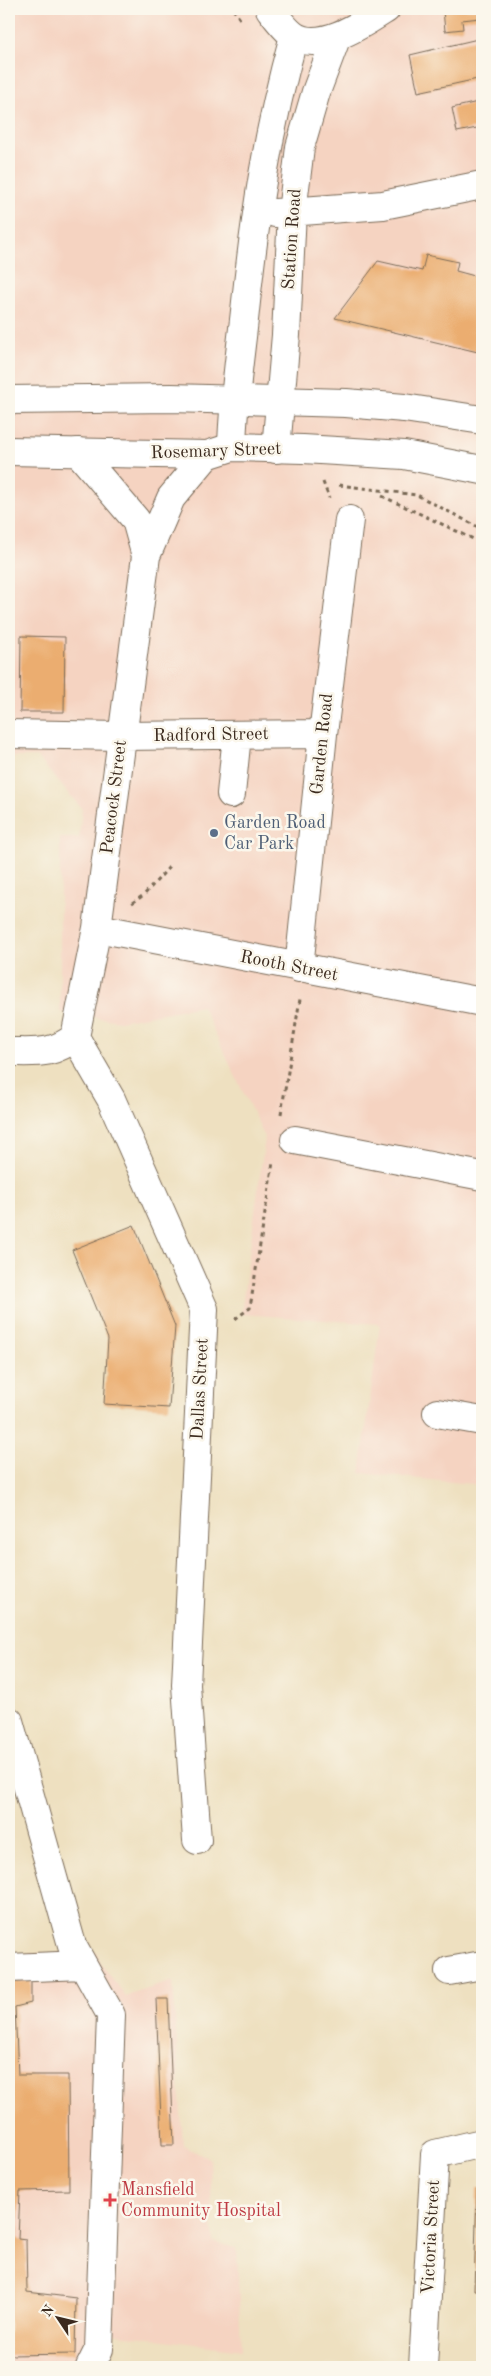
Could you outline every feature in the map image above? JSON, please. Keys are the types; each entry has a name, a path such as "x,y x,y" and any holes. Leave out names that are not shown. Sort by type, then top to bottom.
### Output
{"main road":[{"path":"274,11 294,36 316,41 358,28 386,9"},
{"name":"Station Road","path":"219,451 233,399 265,152 294,36"},
{"name":"Station Road","path":"276,449 286,335 292,212 300,147 316,92 337,36"},
{"path":"256,214 383,205 482,185"},
{"path":"9,400 233,399 279,402 346,402 404,408 482,420"},
{"name":"Rosemary Street","path":"9,451 219,451 276,449 404,455 482,470"},
{"name":"Peacock Street","path":"76,1037 97,928 146,556 171,498 219,451"},
{"name":"Peacock Street","path":"78,452 136,520 146,556"},
{"name":"Garden Road","path":"302,968 340,513"},
{"name":"Radford Street","path":"9,734 122,736 323,734"},
{"path":"231,794 237,735"},
{"name":"Rooth Street","path":"97,928 482,1002"},
{"path":"9,1052 42,1052 60,1049 76,1037"},
{"name":"Dallas Street","path":"76,1037 111,1099 204,1309 186,1685 197,1840"},
{"path":"283,1139 482,1176"},
{"path":"437,1413 482,1421"},
{"path":"9,1721 72,1945 111,2015 98,2349 90,2367"},
{"path":"9,1968 83,1965"},
{"path":"449,1971 482,1965"},
{"name":"Victoria Street","path":"423,2367 435,2154 482,2143"}],"path":[{"path":"316,482 417,495 482,529"},
{"path":"323,482 340,513"},
{"path":"382,496 482,544"},
{"path":"203,1344 250,1308 283,1139 302,968"}],"shaded area":[{"path":"9,9 482,9 482,1485 360,1473 380,1324 241,1314 265,1138 202,1006 120,1021 60,1012 60,838 79,838 82,809 37,757 9,757"},
{"name":"Mansfield Community Hospital","path":"97,1953 100,1963 126,1996 173,1981 183,2146 210,2158 213,2242 237,2248 241,2350 111,2333 110,2367 9,2367 9,1954"}],"building":[{"path":"479,9 480,18 462,20 463,29 445,31 443,10"},
{"path":"482,38 482,78 418,92 410,55"},
{"path":"482,101 482,127 457,132 452,108"},
{"path":"426,255 458,262 456,271 482,278 482,353 335,318 378,261 422,271"},
{"path":"21,636 65,637 64,712 20,712"},
{"path":"134,1225 175,1326 169,1408 104,1404 108,1339 72,1250"},
{"path":"31,1981 31,2003 15,2007 18,2075 68,2075 69,2190 20,2191 18,2239 26,2240 27,2292 76,2298 75,2354 9,2355 9,1982"},
{"path":"156,1999 168,1999 174,2145 162,2145"},
{"path":"477,2188 482,2188 482,2290 474,2290"}],"place":[{"name":"Garden Road Car Park","path":"214,833"},
{"name":"Mansfield Community Hospital","path":"110,2200"}]}
